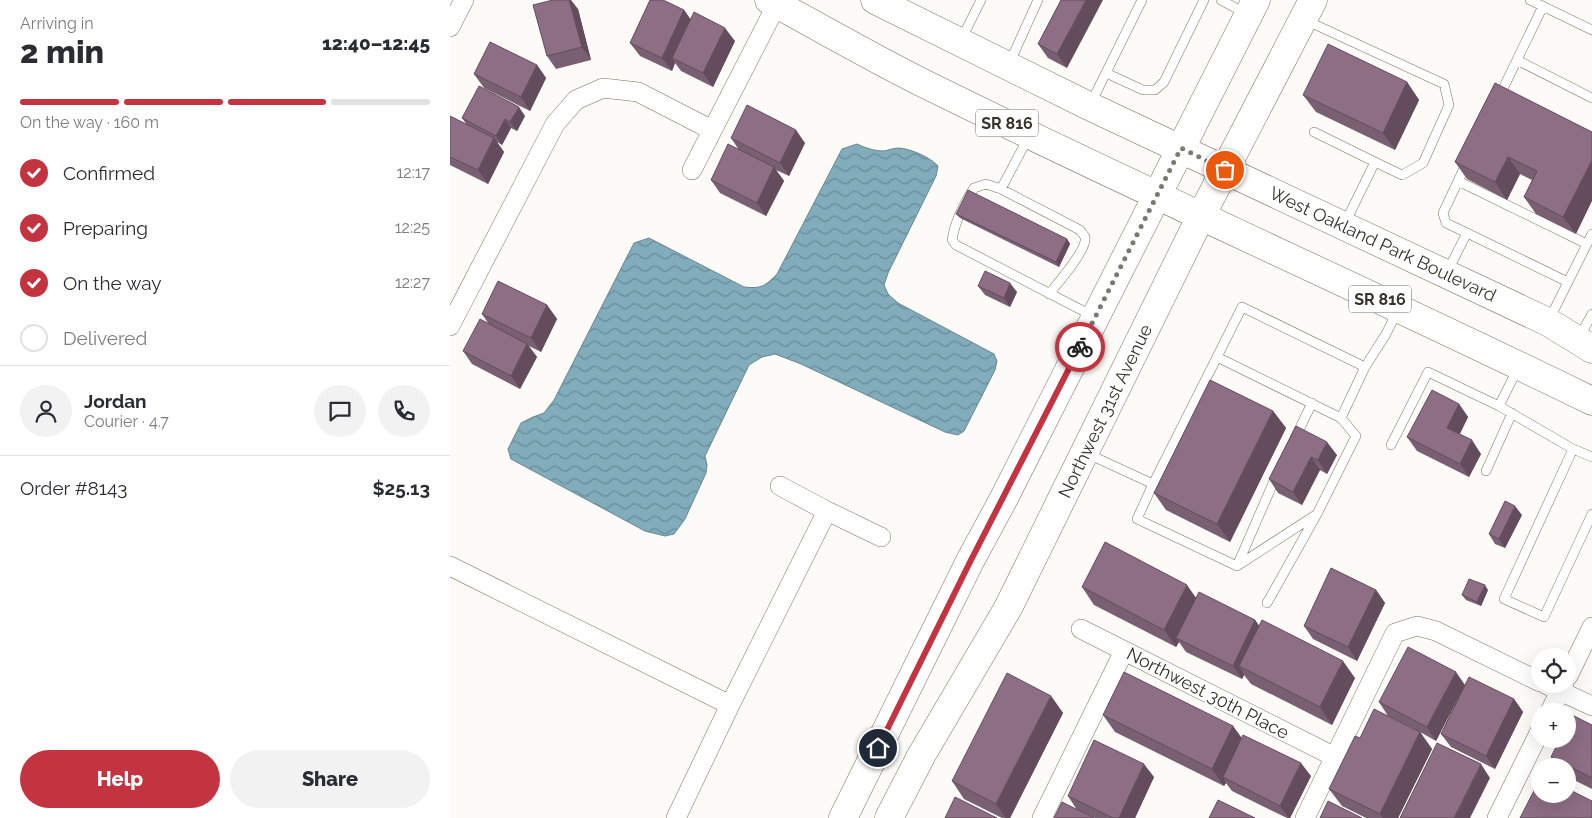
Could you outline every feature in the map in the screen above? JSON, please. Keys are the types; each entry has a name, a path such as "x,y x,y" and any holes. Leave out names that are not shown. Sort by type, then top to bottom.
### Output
{"main road":[{"name":"West Oakland Park Boulevard","path":"875,0 1008,67 1548,322 1585,345"},
{"name":"SR 816","path":"773,2 929,86 1156,196 1399,308 1592,401"},
{"path":"843,818 970,562 1252,7"},
{"name":"Northwest 31st Avenue","path":"890,818 921,756 1008,608 1201,216 1308,9"}],"street":[{"path":"450,27 464,0"},
{"path":"692,170 773,2"},
{"path":"450,326 554,124 576,100 603,88 638,92 712,130"},
{"path":"780,486 881,537"},
{"path":"676,818 827,511"},
{"path":"450,566 730,705"},
{"path":"1305,818 1395,633 1418,626 1436,631 1531,678"},
{"path":"1576,655 1592,627"},
{"name":"Northwest 30th Place","path":"1081,629 1335,757"},
{"path":"1042,818 1124,651"},
{"path":"1572,693 1592,706"},
{"path":"1497,818 1532,748"}],"lane":[{"path":"960,43 981,0"},
{"path":"1008,67 1038,0"},
{"path":"1090,106 1142,0"},
{"path":"1106,73 1143,90 1155,90 1164,82 1204,0"},
{"path":"1221,0 1252,7"},
{"path":"1530,0 1592,30"},
{"path":"1496,104 1543,6"},
{"path":"1308,9 1444,84 1449,105 1423,163 1402,175 1314,132"},
{"path":"1517,60 1592,98"},
{"path":"1002,189 1029,134"},
{"path":"1470,155 1443,213 1446,223 1568,282"},
{"path":"1344,225 1375,162"},
{"path":"1458,181 1587,244"},
{"path":"1049,294 1084,245 1085,238 1080,230 1002,189 986,184 974,188 954,226 952,240 956,245 1049,294 1095,318"},
{"path":"1446,274 1467,233"},
{"path":"1548,322 1592,234"},
{"path":"1238,566 1137,519 1152,484 1242,307 1365,367"},
{"path":"1341,418 1365,367 1386,334 1399,308"},
{"path":"1585,345 1592,314"},
{"path":"1217,357 1341,418 1356,436 1317,514 1267,604"},
{"path":"1499,406 1520,366"},
{"path":"1391,445 1428,372 1499,406 1574,449 1592,457"},
{"path":"1291,446 1312,403"},
{"path":"1486,471 1512,413"},
{"path":"1574,449 1504,599 1544,617 1592,514"},
{"path":"1085,452 1152,484"},
{"path":"1238,566 1283,464"},
{"path":"1238,566 1317,514"}],"water":[{"path":"857,144 884,151 899,148 909,150 920,154 938,166 936,176 888,273 884,285 888,294 898,303 994,354 997,361 995,370 964,431 958,435 945,432 801,364 775,354 762,357 749,365 705,456 706,473 685,519 674,534 665,536 645,531 511,459 508,449 521,423 544,413 554,400 634,243 649,238 744,287 755,288 763,286 777,274 842,149"}],"building":[{"path":"553,0 569,0 582,47 547,56 533,5"},
{"path":"650,0 663,0 684,10 662,58 630,43"},
{"path":"1061,0 1086,0 1057,54 1038,44"},
{"path":"694,12 725,28 703,73 672,58"},
{"path":"490,42 537,65 521,97 474,74"},
{"path":"1328,44 1407,82 1383,133 1303,95"},
{"path":"1495,83 1592,132 1592,160 1563,217 1524,197 1537,171 1508,157 1495,182 1455,162"},
{"path":"479,86 519,107 510,122 505,119 496,136 462,118"},
{"path":"747,105 796,130 780,163 731,138"},
{"path":"450,116 494,138 478,170 450,157"},
{"path":"728,144 774,167 757,203 711,180"},
{"path":"968,190 1067,239 1056,262 956,214"},
{"path":"985,271 1010,283 1004,298 978,286"},
{"path":"498,281 547,305 531,338 482,314"},
{"path":"480,319 527,344 511,376 463,351"},
{"path":"1210,380 1273,411 1217,524 1154,493"},
{"path":"1432,390 1459,404 1447,428 1472,440 1460,464 1407,437"},
{"path":"1296,426 1327,442 1318,460 1311,457 1293,492 1269,479"},
{"path":"1505,501 1515,506 1499,539 1489,534"},
{"path":"1105,542 1187,585 1164,630 1082,587"},
{"path":"1331,568 1376,590 1348,647 1304,626"},
{"path":"1469,579 1485,585 1477,602 1462,595"},
{"path":"1199,592 1255,620 1233,666 1176,638"},
{"path":"1262,620 1343,661 1320,707 1239,666"},
{"path":"1408,647 1456,672 1427,727 1379,702"},
{"path":"1124,672 1233,726 1212,769 1103,715"},
{"path":"1007,673 1051,696 996,804 952,781"},
{"path":"1469,677 1514,699 1486,756 1441,734"},
{"path":"1374,709 1420,732 1380,814 1329,789 1355,736 1360,738"},
{"path":"1576,717 1592,725 1592,778 1576,770 1576,758 1551,757 1556,748 1576,748"},
{"path":"1243,735 1301,763 1280,806 1223,777"},
{"path":"1094,740 1144,764 1119,818 1113,818 1068,796"},
{"path":"1437,743 1481,764 1454,818 1400,818"},
{"path":"1576,793 1592,801 1592,818 1520,818 1531,797 1531,803 1576,803"},
{"path":"955,797 997,818 945,818"},
{"path":"1218,800 1255,818 1209,818"},
{"path":"1328,801 1362,818 1320,818"},
{"path":"1062,802 1094,818 1054,818"}],"way so far":[{"path":"1080,347 1181,148 1225,170"}],"route":[{"path":"878,748 970,562 1080,347"}]}
